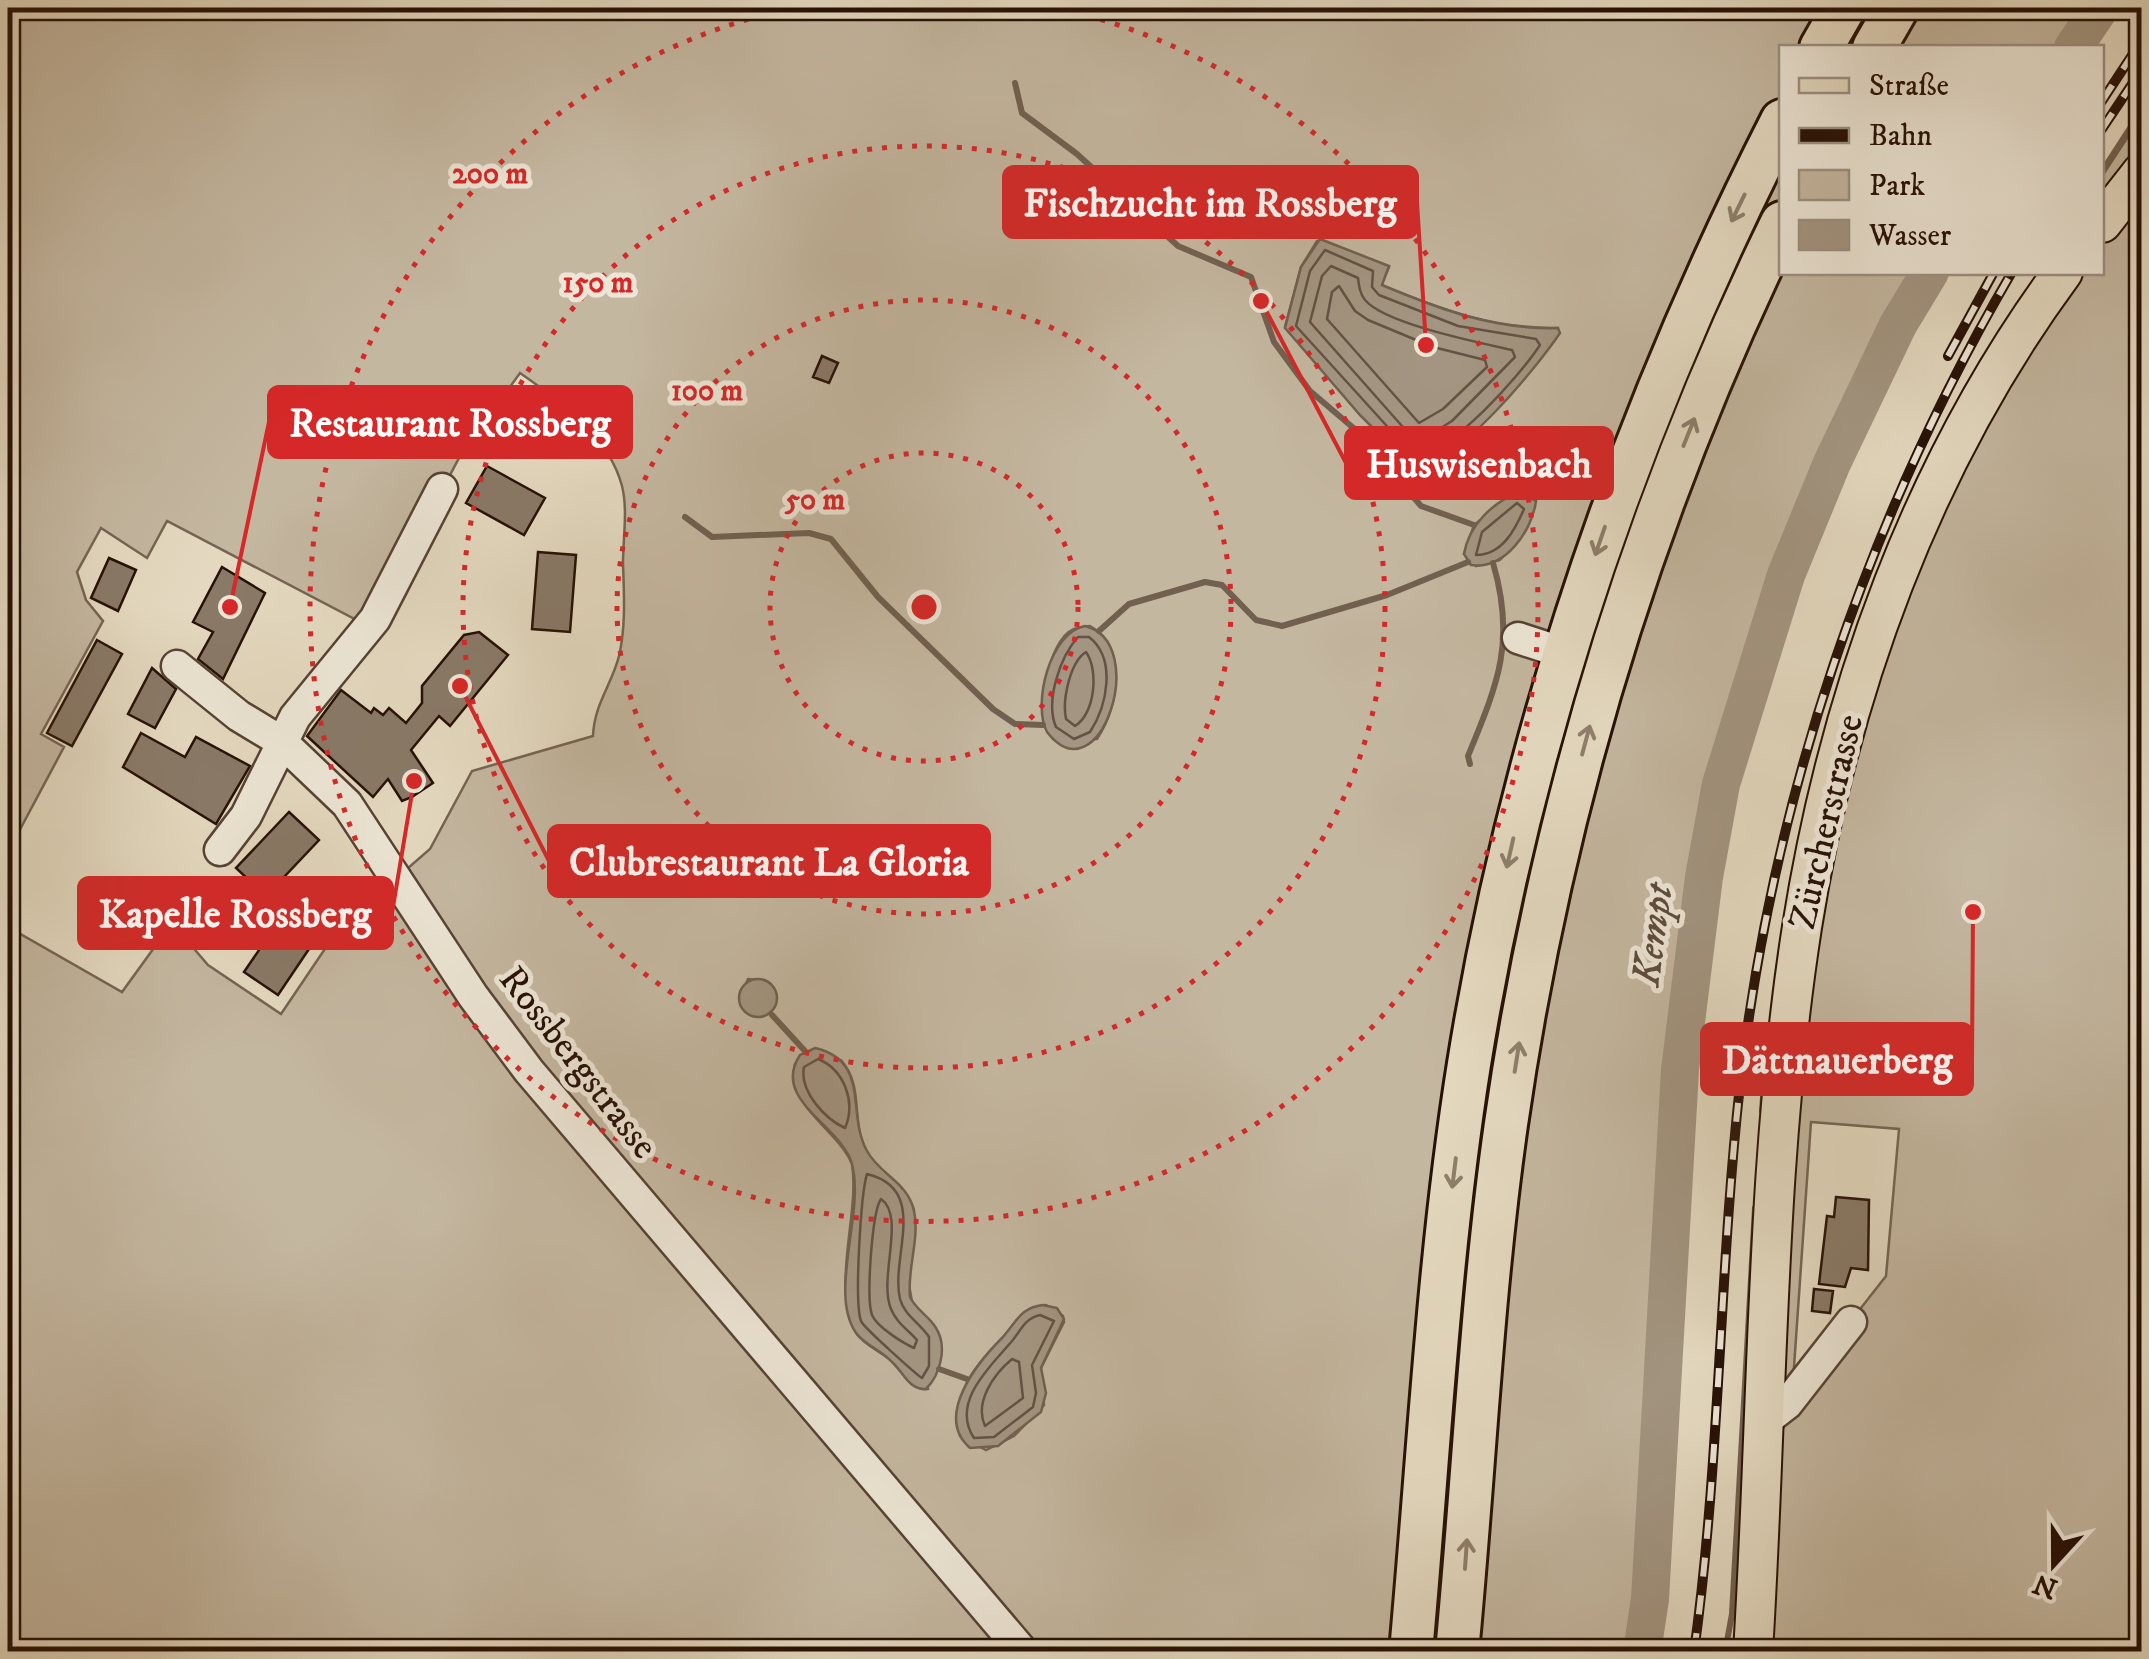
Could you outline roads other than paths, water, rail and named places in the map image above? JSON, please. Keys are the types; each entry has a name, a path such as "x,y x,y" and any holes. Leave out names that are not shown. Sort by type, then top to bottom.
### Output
{"highway":[{"path":"1823,45 1844,8"},
{"path":"1876,45 1897,8"},
{"path":"1411,1652 1441,1288 1469,1066 1503,883 1564,652 1664,371 1779,127"},
{"path":"1457,1652 1494,1219 1518,1045 1552,876 1597,700 1648,542 1707,388 1779,230"}],"main road":[{"path":"2104,220 2142,172"},
{"name":"Zürcherstrasse","path":"1753,1652 1792,1008 1812,872 1832,778 1876,634 1926,506 1982,396 2062,275"}],"street":[{"path":"220,850 246,816 300,710 370,628 442,490"},
{"path":"1518,638 1564,652"},
{"name":"Rossbergstrasse","path":"178,666 239,716 282,742 352,811 473,996 606,1167 1023,1652"},
{"path":"1765,1421 1787,1404 1851,1322"}],"water":[{"path":"1320,239 1389,266 1382,285 1403,294 1489,322 1558,328 1560,333 1494,414 1472,434 1430,463 1412,467 1360,415 1285,328 1301,267"},
{"path":"1519,492 1536,501 1523,536 1495,561 1471,565 1464,554 1476,525 1500,502"},
{"path":"1085,626 1104,638 1114,659 1116,684 1111,711 1100,733 1085,746 1067,748 1047,732 1043,688 1062,641"},
{"path":"758,979 771,985 777,998 771,1011 758,1017 745,1011 739,998 745,985"},
{"path":"815,1048 844,1064 851,1077 867,1151 911,1201 915,1232 910,1297 936,1328 942,1352 938,1369 926,1389 910,1383 888,1358 860,1337 848,1316 845,1296 854,1205 852,1164 846,1150 811,1112 794,1086 793,1071 800,1055"},
{"path":"1043,1305 1057,1308 1064,1319 1041,1368 1046,1393 1041,1412 998,1446 970,1448 956,1421 958,1405 972,1374 1019,1317"}],"waterway":[{"name":"Kempt","path":"2075,45 2100,8"},
{"path":"1015,83 1022,113 1077,154 1178,246 1251,277 1274,342 1310,391 1357,431 1421,506 1474,525"},
{"path":"2104,170 2142,112"},
{"name":"Kempt","path":"1642,1652 1650,1599 1680,1070 1704,877 1721,784 1786,575 1832,463 1898,325 1928,275"},
{"path":"685,517 712,537 809,533 831,539 878,597 993,709 1015,724 1043,725"},
{"path":"1099,631 1129,604 1205,582 1222,585 1256,620 1282,626 1387,595 1468,562"},
{"path":"1470,764 1468,756 1495,683 1503,639 1500,591 1493,563"},
{"path":"772,1015 805,1051"},
{"path":"1762,1111 1767,1042"},
{"path":"1725,1652 1732,1614 1755,1208"},
{"path":"939,1369 967,1379"}],"railway":[{"path":"2104,98 2142,40"},
{"path":"2104,126 2142,69"},
{"path":"1948,356 1992,275"},
{"path":"1694,1652 1709,1511 1740,1085 1755,978 1776,872 1802,768 1870,563 1960,367 2010,275"}],"place":[{"name":"Huswisenbach","path":"1261,301"},
{"name":"Fischzucht im Rossberg","path":"1426,345"},
{"name":"Restaurant Rossberg","path":"230,607"},
{"name":"Clubrestaurant La Gloria","path":"460,686"},
{"name":"Kapelle Rossberg","path":"414,781"},
{"name":"Dättnauerberg","path":"1973,912"}]}
